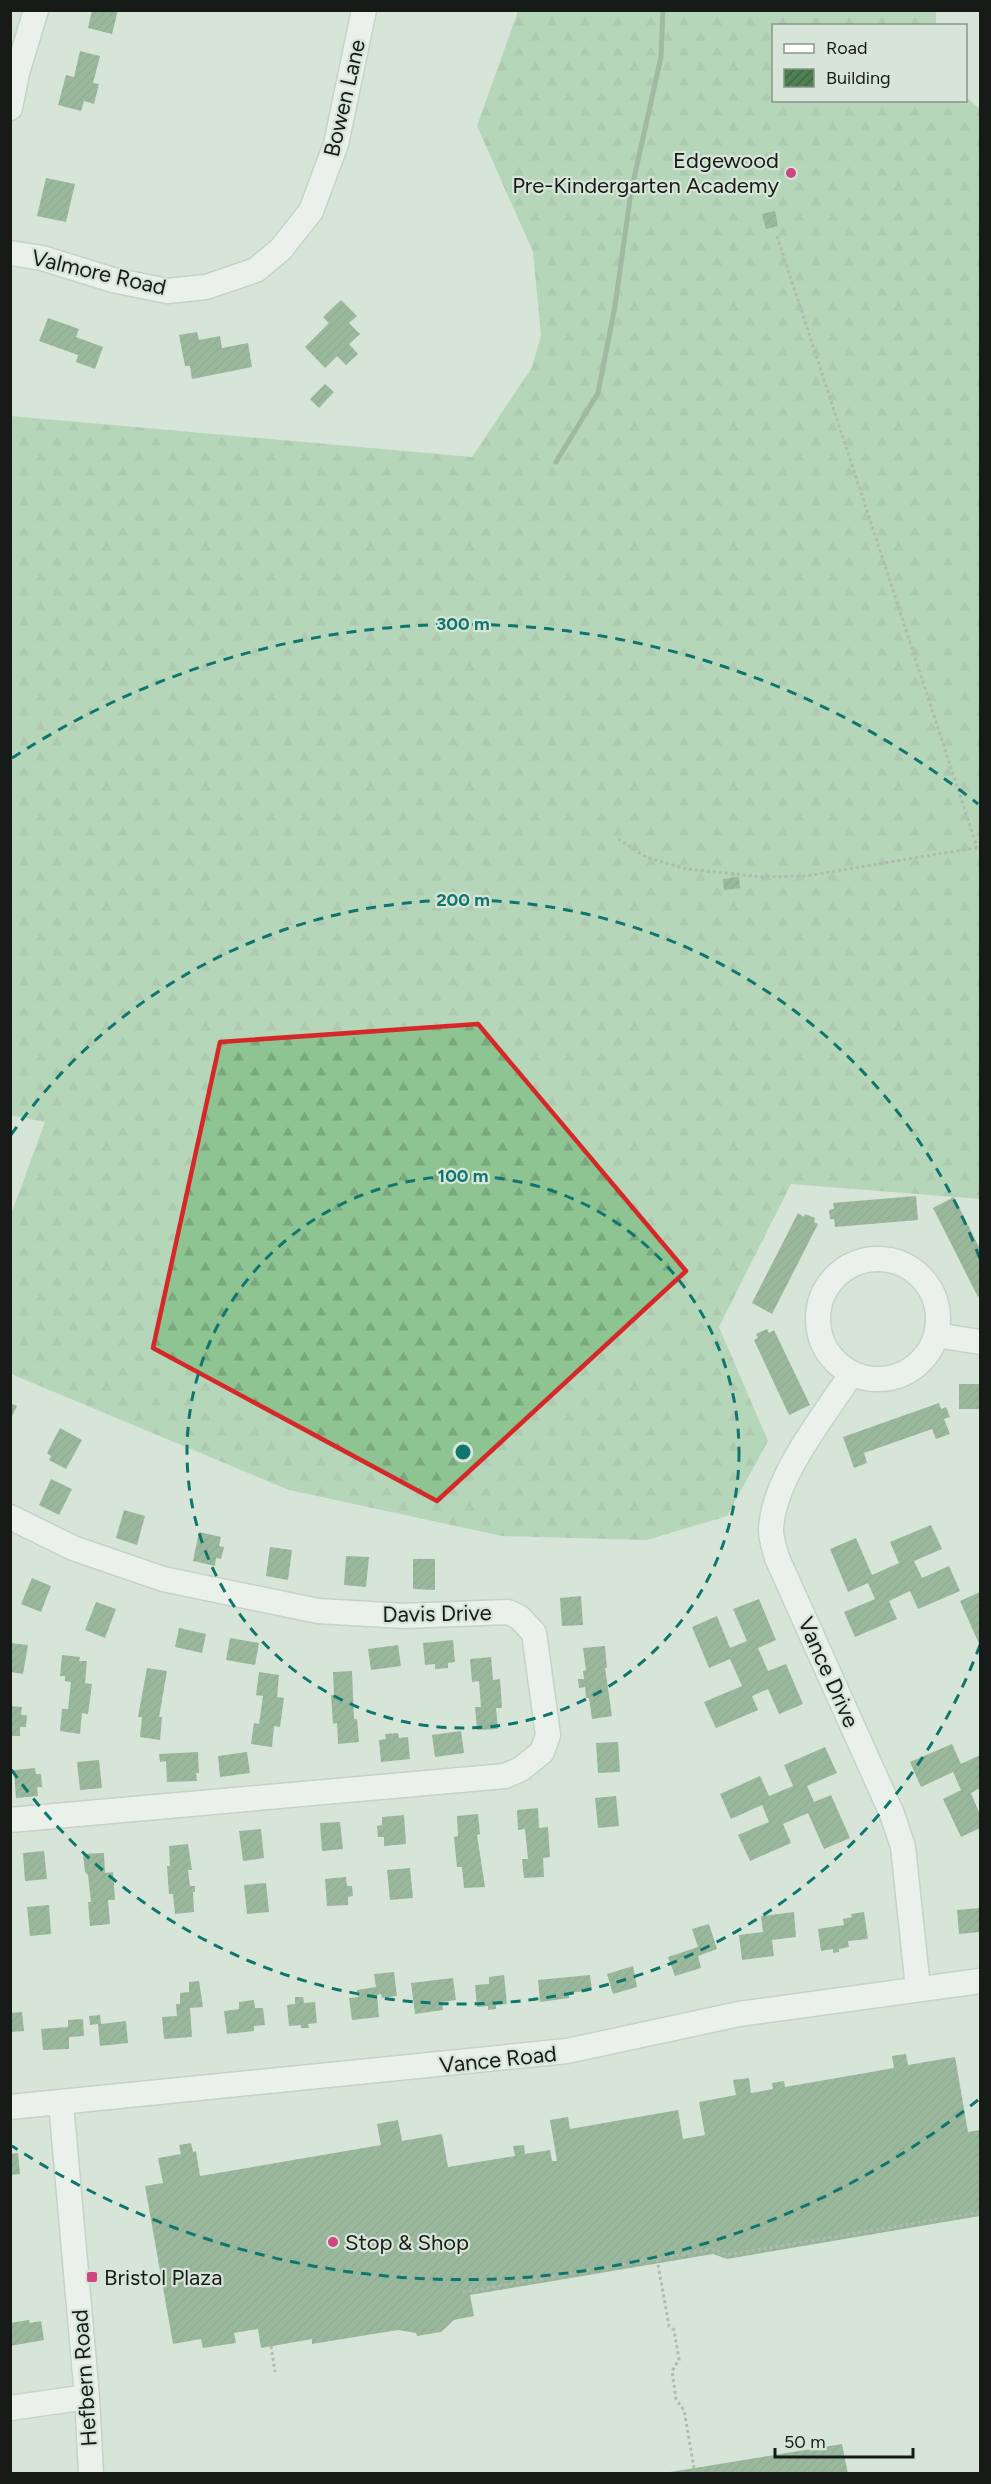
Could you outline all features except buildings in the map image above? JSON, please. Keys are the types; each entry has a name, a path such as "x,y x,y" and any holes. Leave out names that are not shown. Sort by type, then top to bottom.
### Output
{"street":[{"path":"10,108 17,73 36,10"},
{"name":"Bowen Lane","path":"256,270 281,249 310,211 336,144 364,10"},
{"name":"Valmore Road","path":"10,253 42,258 113,280 166,291 206,287 256,270"},
{"path":"867,1260 887,1260 905,1266 921,1277 932,1293 938,1312 936,1335 923,1358 903,1374 886,1379 868,1378 852,1373 837,1363 825,1349 819,1332 818,1314 823,1295 834,1279 849,1267 867,1260"},
{"path":"936,1335 981,1342"},
{"name":"Vance Drive","path":"852,1373 789,1468 775,1508 771,1531 777,1558 896,1825 903,1847 918,1988"},
{"name":"Davis Drive","path":"10,1517 73,1548 163,1579 307,1609 404,1616 508,1612 519,1617 534,1633 548,1735 542,1752 521,1769 505,1776 10,1820"},
{"name":"Vance Road","path":"10,2108 567,2051 740,2014 981,1981"},
{"name":"Hefbern Road","path":"61,2103 87,2397 91,2474"},
{"path":"10,2408 87,2397"}],"path":[{"path":"618,839 646,857 686,869 763,877 806,876 979,847 777,236"},
{"path":"463,2292 713,2249 727,2255 981,2212"},
{"path":"657,2259 669,2326 674,2330 679,2360 672,2371 676,2399 684,2410 694,2468"},
{"path":"271,2346 275,2372"}],"highlighted area":[{"path":"478,1024 686,1271 437,1501 153,1348 220,1042"}],"green space":[{"path":"518,11 936,11 936,24 772,24 772,102 967,102 967,98 980,109 980,1199 791,1184 719,1327 768,1441 727,1516 647,1540 502,1536 289,1490 11,1374 10,1217 45,1122 10,1115 11,416 472,457 531,369 541,336 533,252 477,126"}],"waterway":[{"path":"556,462 598,393 615,306 631,192 661,57 663,10"}],"place":[{"name":"Edgewood Pre-Kindergarten Academy","path":"791,173"},
{"name":"Stop & Shop","path":"333,2242"},
{"name":"Bristol Plaza","path":"92,2277"}]}
